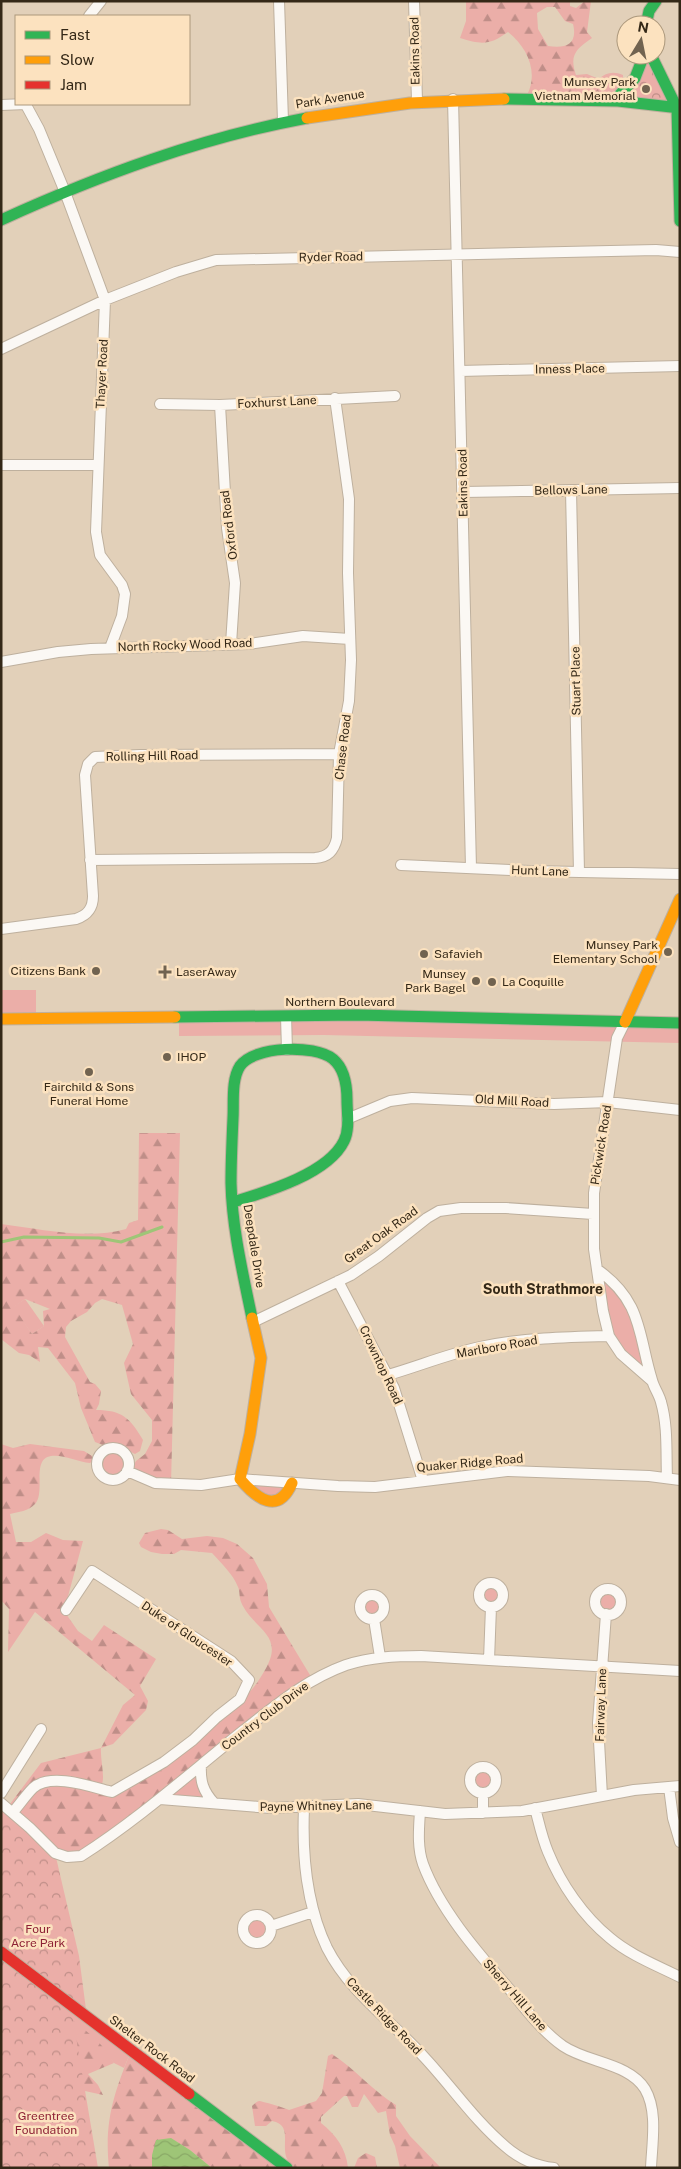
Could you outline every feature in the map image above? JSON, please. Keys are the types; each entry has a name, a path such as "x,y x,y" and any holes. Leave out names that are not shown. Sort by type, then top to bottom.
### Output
{"street":[{"path":"90,15 100,1"},
{"path":"279,1 283,121"},
{"name":"Eakins Road","path":"414,1 417,101"},
{"path":"649,15 656,1"},
{"path":"614,101 635,78 640,65"},
{"path":"656,65 678,108 680,221"},
{"name":"Park Avenue","path":"1,220 102,176 166,153 224,135 283,121 334,112 417,101 496,98 614,101 678,108"},
{"name":"Eakins Road","path":"453,99 471,868"},
{"path":"1,105 15,104"},
{"name":"Thayer Road","path":"27,105 39,129 65,192 105,300 95,518 98,546 103,562 122,585 126,594 122,616 110,648"},
{"name":"Ryder Road","path":"1,349 105,300 176,272 216,260 656,250 680,252"},
{"name":"Inness Place","path":"460,371 680,366"},
{"name":"Foxhurst Lane","path":"160,404 220,405 395,396"},
{"name":"Chase Road","path":"90,860 315,858 326,856 333,850 337,838 339,754 349,701 350,639 348,573 349,499 335,398"},
{"name":"Oxford Road","path":"220,405 227,528 235,583 231,644"},
{"path":"1,465 98,465"},
{"name":"Bellows Lane","path":"463,492 680,488"},
{"name":"Stuart Place","path":"571,490 579,872"},
{"name":"North Rocky Wood Road","path":"1,662 58,652 110,648 231,644 303,636 350,639"},
{"name":"Rolling Hill Road","path":"1,929 76,919 87,914 93,901 85,775 88,764 95,757 339,754"},
{"name":"Hunt Lane","path":"401,864 579,872 680,874"},
{"path":"625,1022 680,899"},
{"name":"Northern Boulevard","path":"1,1018 399,1015 680,1024"},
{"path":"286,1016 287,1050"},
{"name":"Pickwick Road","path":"625,1022 617,1038 596,1178 593,1214 594,1241 603,1311 609,1336 621,1354 652,1381"},
{"name":"Deepdale Drive","path":"240,1480 261,1370 260,1346 241,1264 233,1202 232,1139 234,1089 237,1074 242,1065 252,1056 267,1051 320,1052 330,1056 344,1073 347,1085 347,1119"},
{"name":"Old Mill Road","path":"347,1119 402,1098 450,1098 554,1104 608,1102 680,1110"},
{"path":"233,1202 270,1191 320,1166 336,1153 344,1142 347,1119"},
{"name":"Great Oak Road","path":"255,1322 338,1281 379,1256 427,1218 439,1211 461,1208 506,1208 593,1214"},
{"name":"Pickwick Road","path":"598,1270 611,1279 625,1295 640,1328 652,1381 662,1407 667,1478"},
{"name":"Crowntop Road","path":"338,1281 388,1375 400,1406 423,1481"},
{"name":"Marlboro Road","path":"388,1375 441,1357 481,1347 542,1339 609,1336"},
{"name":"Quaker Ridge Road","path":"127,1471 141,1478 162,1484 201,1485 240,1480 358,1487 507,1471 541,1471 680,1480"},
{"path":"240,1480 255,1496 271,1502 285,1498 290,1491 292,1482"},
{"name":"Duke of Gloucester","path":"14,1812 34,1788 42,1783 60,1781 77,1783 112,1792 136,1780 193,1740 217,1717 240,1699 249,1680 231,1661 92,1572 66,1610"},
{"path":"489,1660 491,1607"},
{"name":"Fairway Lane","path":"602,1796 598,1722 606,1614"},
{"path":"374,1619 380,1657"},
{"name":"Country Club Drive","path":"14,1812 55,1853 72,1858 81,1856 160,1799 286,1698 308,1683 346,1665 380,1657 404,1656 680,1671"},
{"path":"1,1793 41,1728"},
{"path":"201,1765 200,1776 204,1790 214,1803"},
{"path":"675,1787 672,1818 680,1842"},
{"name":"Payne Whitney Lane","path":"160,1799 264,1808 304,1808 358,1804 439,1814 483,1813 535,1808 602,1796 675,1787"},
{"path":"483,1793 483,1813"},
{"path":"1,1803 14,1812"},
{"name":"Castle Ridge Road","path":"304,1808 302,1845 313,1912 327,1947 350,1984 424,2056 469,2110 507,2148 534,2164 554,2168"},
{"path":"535,1808 547,1851 560,1878 586,1913 610,1938 638,1957 680,1976"},
{"name":"Sherry Hill Lane","path":"420,1811 419,1836 423,1863 447,1908 473,1947 532,2017 554,2038 579,2054 626,2071 646,2091 653,2121 651,2168"},
{"path":"271,1926 313,1912"},
{"name":"Shelter Rock Road","path":"1,1952 287,2168"}],"green space":[{"path":"466,1 570,1 570,6 576,8 585,1 591,1 587,32 592,38 575,53 573,62 576,75 587,74 599,79 607,74 616,73 623,75 623,82 608,103 527,95 532,78 531,69 526,52 521,45 508,32 491,41 480,43 460,38 466,21","holes":["547,7 555,7 565,21 573,24 574,31 572,41 560,47 548,46 538,29 537,13"]},
{"path":"637,65 650,65 677,108 614,101"},
{"path":"1,990 36,990 36,1018 1,1019"},
{"path":"179,1017 680,1023 680,1043 324,1035 179,1036"},
{"path":"139,1133 180,1133 171,1484 132,1468 136,1461 145,1454 152,1441 152,1420 131,1394 124,1363 133,1344 122,1305 102,1299 95,1303 87,1312 71,1321 66,1327 65,1337 90,1382 95,1384 101,1391 96,1410 105,1410 124,1417 134,1426 143,1440 140,1451 135,1454 125,1449 95,1442 81,1408 75,1383 48,1348 38,1347 40,1362 29,1355 19,1353 1,1339 1,1224 80,1234 96,1234 126,1229 129,1223 138,1220","holes":["25,1299 50,1309 43,1311 44,1326 32,1334 14,1307"]},
{"path":"598,1270 625,1295 652,1381 614,1345"},
{"path":"25,1299 44,1326 32,1334 13,1307"},
{"path":"1,1444 13,1448 30,1444 84,1451 92,1456 94,1460 90,1463 60,1456 45,1458 40,1469 38,1499 35,1504 27,1510 10,1514 16,1542 31,1542 46,1533 63,1540 83,1541 64,1611 78,1631 92,1641 104,1625 156,1659 140,1686 148,1701 146,1710 113,1744 101,1748 123,1705 135,1695 35,1612 8,1652 9,1609 1,1600"},
{"path":"113,1448 124,1453 129,1464 124,1475 113,1480 102,1475 97,1464 102,1453"},
{"path":"240,1479 292,1483 278,1501"},
{"path":"161,1529 168,1530 182,1539 207,1536 223,1538 237,1544 253,1558 267,1584 269,1607 313,1680 93,1849 67,1857 7,1808 41,1763 101,1748 103,1779 101,1786 112,1792 164,1762 248,1693 257,1683 270,1658 272,1648 270,1640 246,1611 241,1602 236,1582 226,1569 212,1553 181,1550 174,1554 162,1554 151,1552 141,1547 139,1543 145,1533"},
{"path":"491,1583 496,1584 502,1590 502,1600 496,1606 491,1607 486,1606 480,1600 479,1595 480,1590 486,1584"},
{"path":"608,1589 617,1593 621,1602 617,1611 608,1615 599,1611 595,1602 599,1593"},
{"path":"372,1595 377,1596 383,1602 383,1612 377,1618 372,1619 367,1618 361,1612 360,1607 361,1602 367,1596"},
{"path":"201,1765 214,1803 160,1799"},
{"path":"483,1766 492,1770 496,1779 492,1788 483,1792 474,1788 470,1779 474,1770"},
{"name":"Four Acre Park","path":"1,1803 55,1853 79,1956 87,2017 1,1952"},
{"path":"257,1915 267,1919 271,1929 267,1939 257,1943 247,1939 243,1929 247,1919"},
{"path":"1,1952 131,2051 124,2068 114,2063 101,2045 73,2022"},
{"name":"Greentree Foundation","path":"1,1960 72,2013 98,2168 1,2168"},
{"path":"32,1991 89,2033 108,2053 114,2063 88,2074 98,2085 103,2095 85,2091 74,2083"},
{"path":"131,2051 287,2168 212,2168 190,2150 170,2138 152,2155 152,2168 109,2168 109,2121 115,2094"},
{"path":"332,2054 396,2105 396,2116 410,2136 441,2168 400,2168 395,2146 390,2135 386,2111 378,2113 364,2094 358,2107 352,2107 347,2096 344,2096 321,2117 321,2123 336,2137 343,2148 348,2168 295,2168 289,2162 286,2155 283,2128 280,2124 272,2121 266,2126 255,2126 252,2106 259,2101 289,2110 316,2101 322,2093 328,2056"},
{"path":"366,2153 375,2157 377,2168 354,2168 358,2158"}],"water":[{"path":"171,2138 190,2150 212,2168 152,2168 152,2155 156,2140"}],"waterway":[{"path":"1,1242 24,1237 99,1238 121,1242 162,1227"}],"traffic: fast":[{"path":"648,15 656,1"},
{"path":"614,101 635,78 640,65"},
{"path":"656,65 677,108 680,221"},
{"path":"504,99 618,101 680,108"},
{"path":"1,220 113,173 189,147 267,126 307,118"},
{"path":"175,1017 358,1015 680,1023"},
{"path":"233,1202 295,1180 325,1163 336,1153 346,1136 348,1116 347,1089 340,1068 333,1059 324,1054 299,1049 271,1051 247,1059 240,1066 235,1078 231,1175 233,1217 252,1318"},
{"path":"189,2094 287,2168"}],"traffic: slow":[{"path":"307,118 410,103 504,99"},
{"path":"625,1022 680,899"},
{"path":"1,1019 175,1017"},
{"path":"252,1318 261,1358 250,1434 240,1479 253,1493 267,1500 274,1501 280,1499 292,1483"}],"traffic: jam":[{"path":"1,1952 189,2094"}],"place":[{"name":"Munsey Park Vietnam Memorial","path":"646,89"},
{"name":"Munsey Park Elementary School","path":"668,952"},
{"name":"Safavieh","path":"424,954"},
{"name":"Citizens Bank","path":"96,971"},
{"name":"LaserAway","path":"165,972"},
{"name":"Munsey Park Bagel","path":"476,981"},
{"name":"La Coquille","path":"492,982"},
{"name":"IHOP","path":"167,1057"},
{"name":"Fairchild & Sons Funeral Home","path":"89,1072"}],"district":[{"name":"South Strathmore","path":"543,1289"}]}
